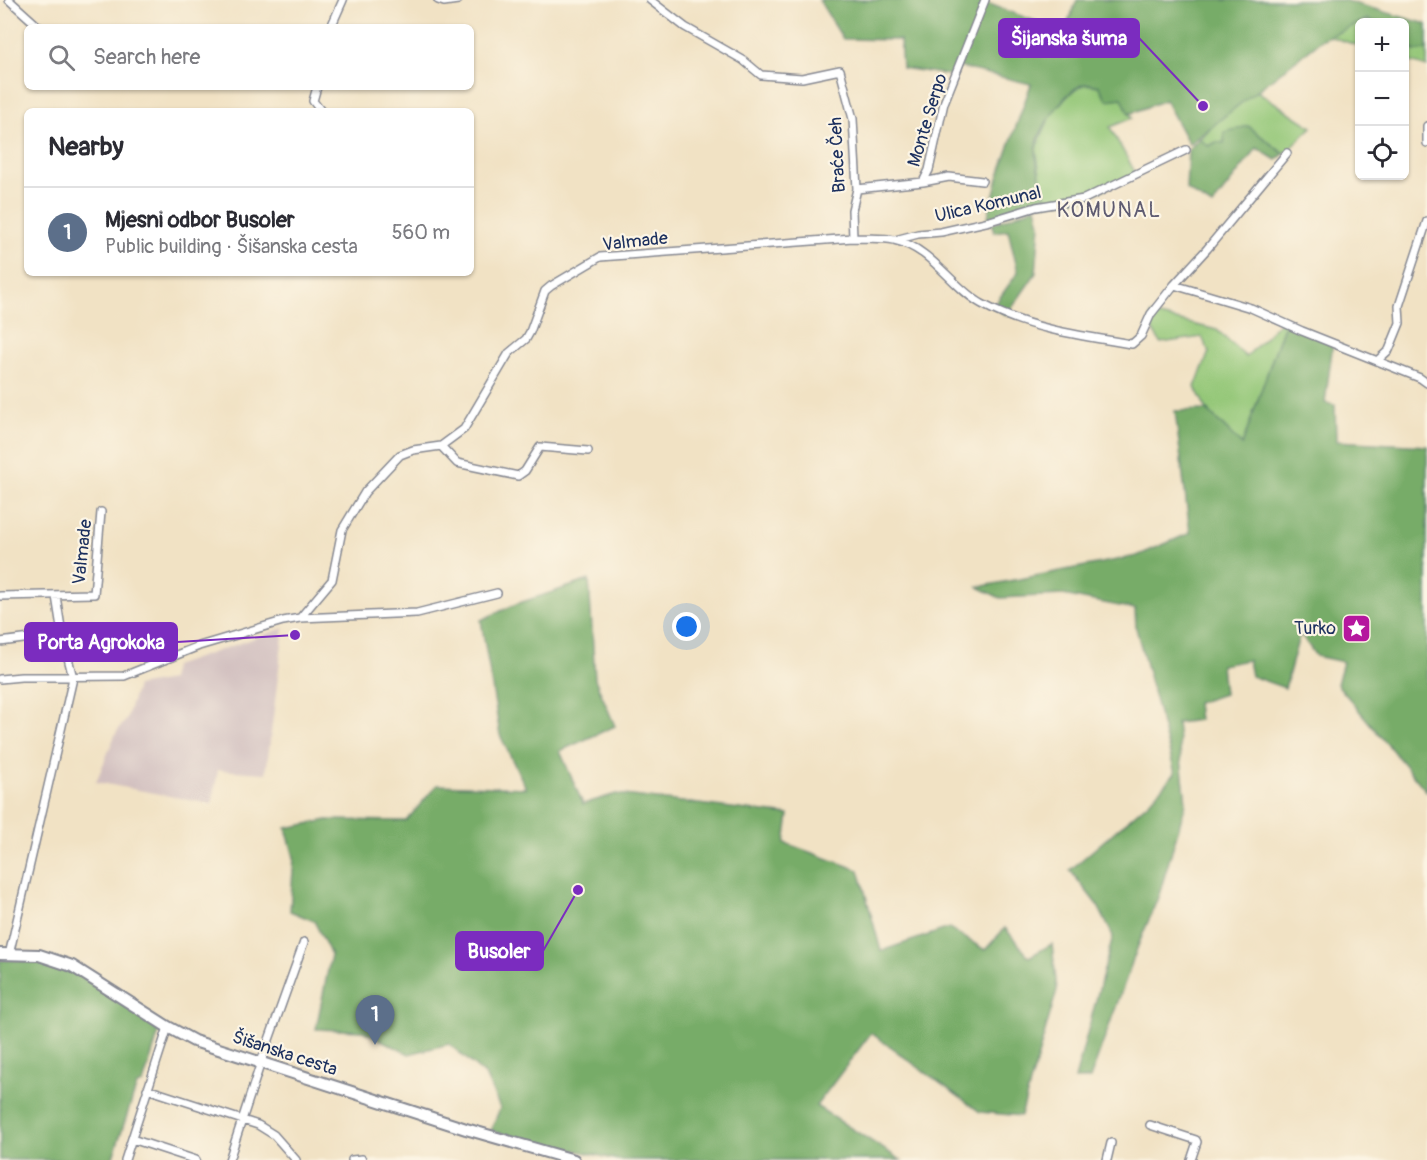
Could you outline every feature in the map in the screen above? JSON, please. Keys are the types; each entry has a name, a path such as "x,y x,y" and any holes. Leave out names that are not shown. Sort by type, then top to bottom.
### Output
{"main road":[{"name":"Šišanska cesta","path":"5,955 39,955 72,966 194,1041 466,1129 574,1160"}],"street":[{"path":"9,0 36,24"},
{"path":"332,24 343,0"},
{"path":"438,0 444,2 458,0"},
{"name":"Braće Čeh","path":"650,0 685,27 743,60 761,75 802,78 840,70 853,119 857,189 852,210 853,238"},
{"name":"Monte Serpo","path":"923,182 929,170 944,103 985,0"},
{"path":"316,90 313,101 319,108"},
{"path":"1427,126 1427,143"},
{"name":"Ulica Komunal","path":"853,238 895,240 990,221 1036,207 1084,199 1186,150"},
{"name":"Ulica Komunal","path":"895,240 925,254 980,303 1018,321 1074,335 1132,344 1141,336 1151,314 1174,285 1287,153"},
{"name":"Monte Serpo","path":"857,189 949,177 982,181"},
{"path":"1378,360 1389,350 1400,323 1399,306 1427,221"},
{"name":"Valmade","path":"300,618 332,580 342,530 365,492 400,455 413,450 441,446 464,429 509,353 526,339 545,291 600,257 853,238"},
{"path":"1174,285 1251,308 1302,331 1378,360 1427,383"},
{"path":"441,446 457,463 518,476 525,471 540,447 588,451"},
{"name":"Valmade","path":"0,596 94,594 101,512"},
{"path":"0,679 124,676 199,646 283,621 300,618 417,613 497,593"},
{"name":"Valmade","path":"56,596 62,634 73,678"},
{"path":"0,642 62,634"},
{"path":"5,955 73,678"},
{"path":"229,1160 304,942"},
{"path":"125,1160 168,1027"},
{"path":"147,1089 258,1125 274,1135 296,1160"},
{"path":"1150,1125 1196,1140 1191,1160"},
{"path":"132,1139 196,1160"},
{"path":"1107,1160 1111,1143"},
{"path":"352,1160 362,1159"}],"shaded area":[{"path":"284,628 266,773 218,770 212,804 96,782 116,733 126,720 137,686 171,680 174,666"}],"green space":[{"path":"819,0 979,0 1064,32 1077,0 1343,0 1406,18 1355,18 1355,25 1323,39 1189,144 1165,100 1129,114 1122,98 1107,100 1099,86 1085,84 1078,87 1054,112 1037,142 1037,163 1047,201 987,220 998,178 1031,84 959,67 955,76 902,68 900,40 843,39"},
{"path":"1409,19 1427,24 1427,50 1415,51 1409,48"},
{"path":"1355,24 1355,45 1328,36"},
{"path":"1409,48 1415,51 1427,50 1427,67 1409,61"},
{"path":"1085,84 1099,86 1122,98 1132,118 1110,127 1136,174 1084,199 1035,205 1047,200 1041,183 1036,148 1052,112 1072,92"},
{"path":"1257,91 1312,127 1284,154 1248,126 1224,143 1209,146 1199,139 1236,105"},
{"path":"1248,126 1284,154 1276,160 1257,148 1212,206 1186,189 1188,150 1199,139 1209,146 1216,142 1224,143 1224,132"},
{"path":"1036,207 1040,224 1036,273 1007,315 993,307 1018,272 1008,230 994,232 992,224"},
{"path":"1151,314 1217,330 1246,357 1281,321 1285,323 1242,445 1207,410 1195,387 1209,352 1202,337 1161,343 1149,325"},
{"path":"1285,323 1333,343 1325,403 1335,405 1336,441 1427,446 1427,792 1337,684 1343,662 1316,656 1300,633 1285,688 1251,676 1248,660 1221,665 1224,694 1197,703 1199,720 1177,723 1186,803 1159,895 1090,1079 1075,1079 1113,936 1098,906 1070,870 1149,802 1175,773 1136,628 1135,609 1063,595 1000,598 978,587 1137,556 1190,533 1175,411 1207,410 1242,445"},
{"path":"589,580 595,679 615,726 560,751 583,804 616,794 789,815 785,843 859,870 881,951 949,928 985,950 1005,928 1029,957 1052,944 1057,990 1021,1116 980,1112 871,1033 816,1106 901,1160 618,1160 491,1131 500,1108 485,1075 449,1044 409,1054 363,1031 316,1029 331,955 314,921 290,911 294,857 286,828 327,820 406,821 437,785 526,788 500,735 481,620 516,604"},
{"path":"0,960 44,964 76,973 146,1020 159,1032 143,1083 137,1085 112,1160 0,1160"}],"place":[{"name":"Šijanska šuma","path":"1203,106"},
{"name":"Turko","path":"1357,628"},
{"name":"Porta Agrokoka","path":"295,635"},
{"name":"Busoler","path":"578,890"},
{"name":"Mjesni odbor Busoler","path":"375,1045"}],"district":[{"name":"KOMUNAL","path":"1109,210"}]}
